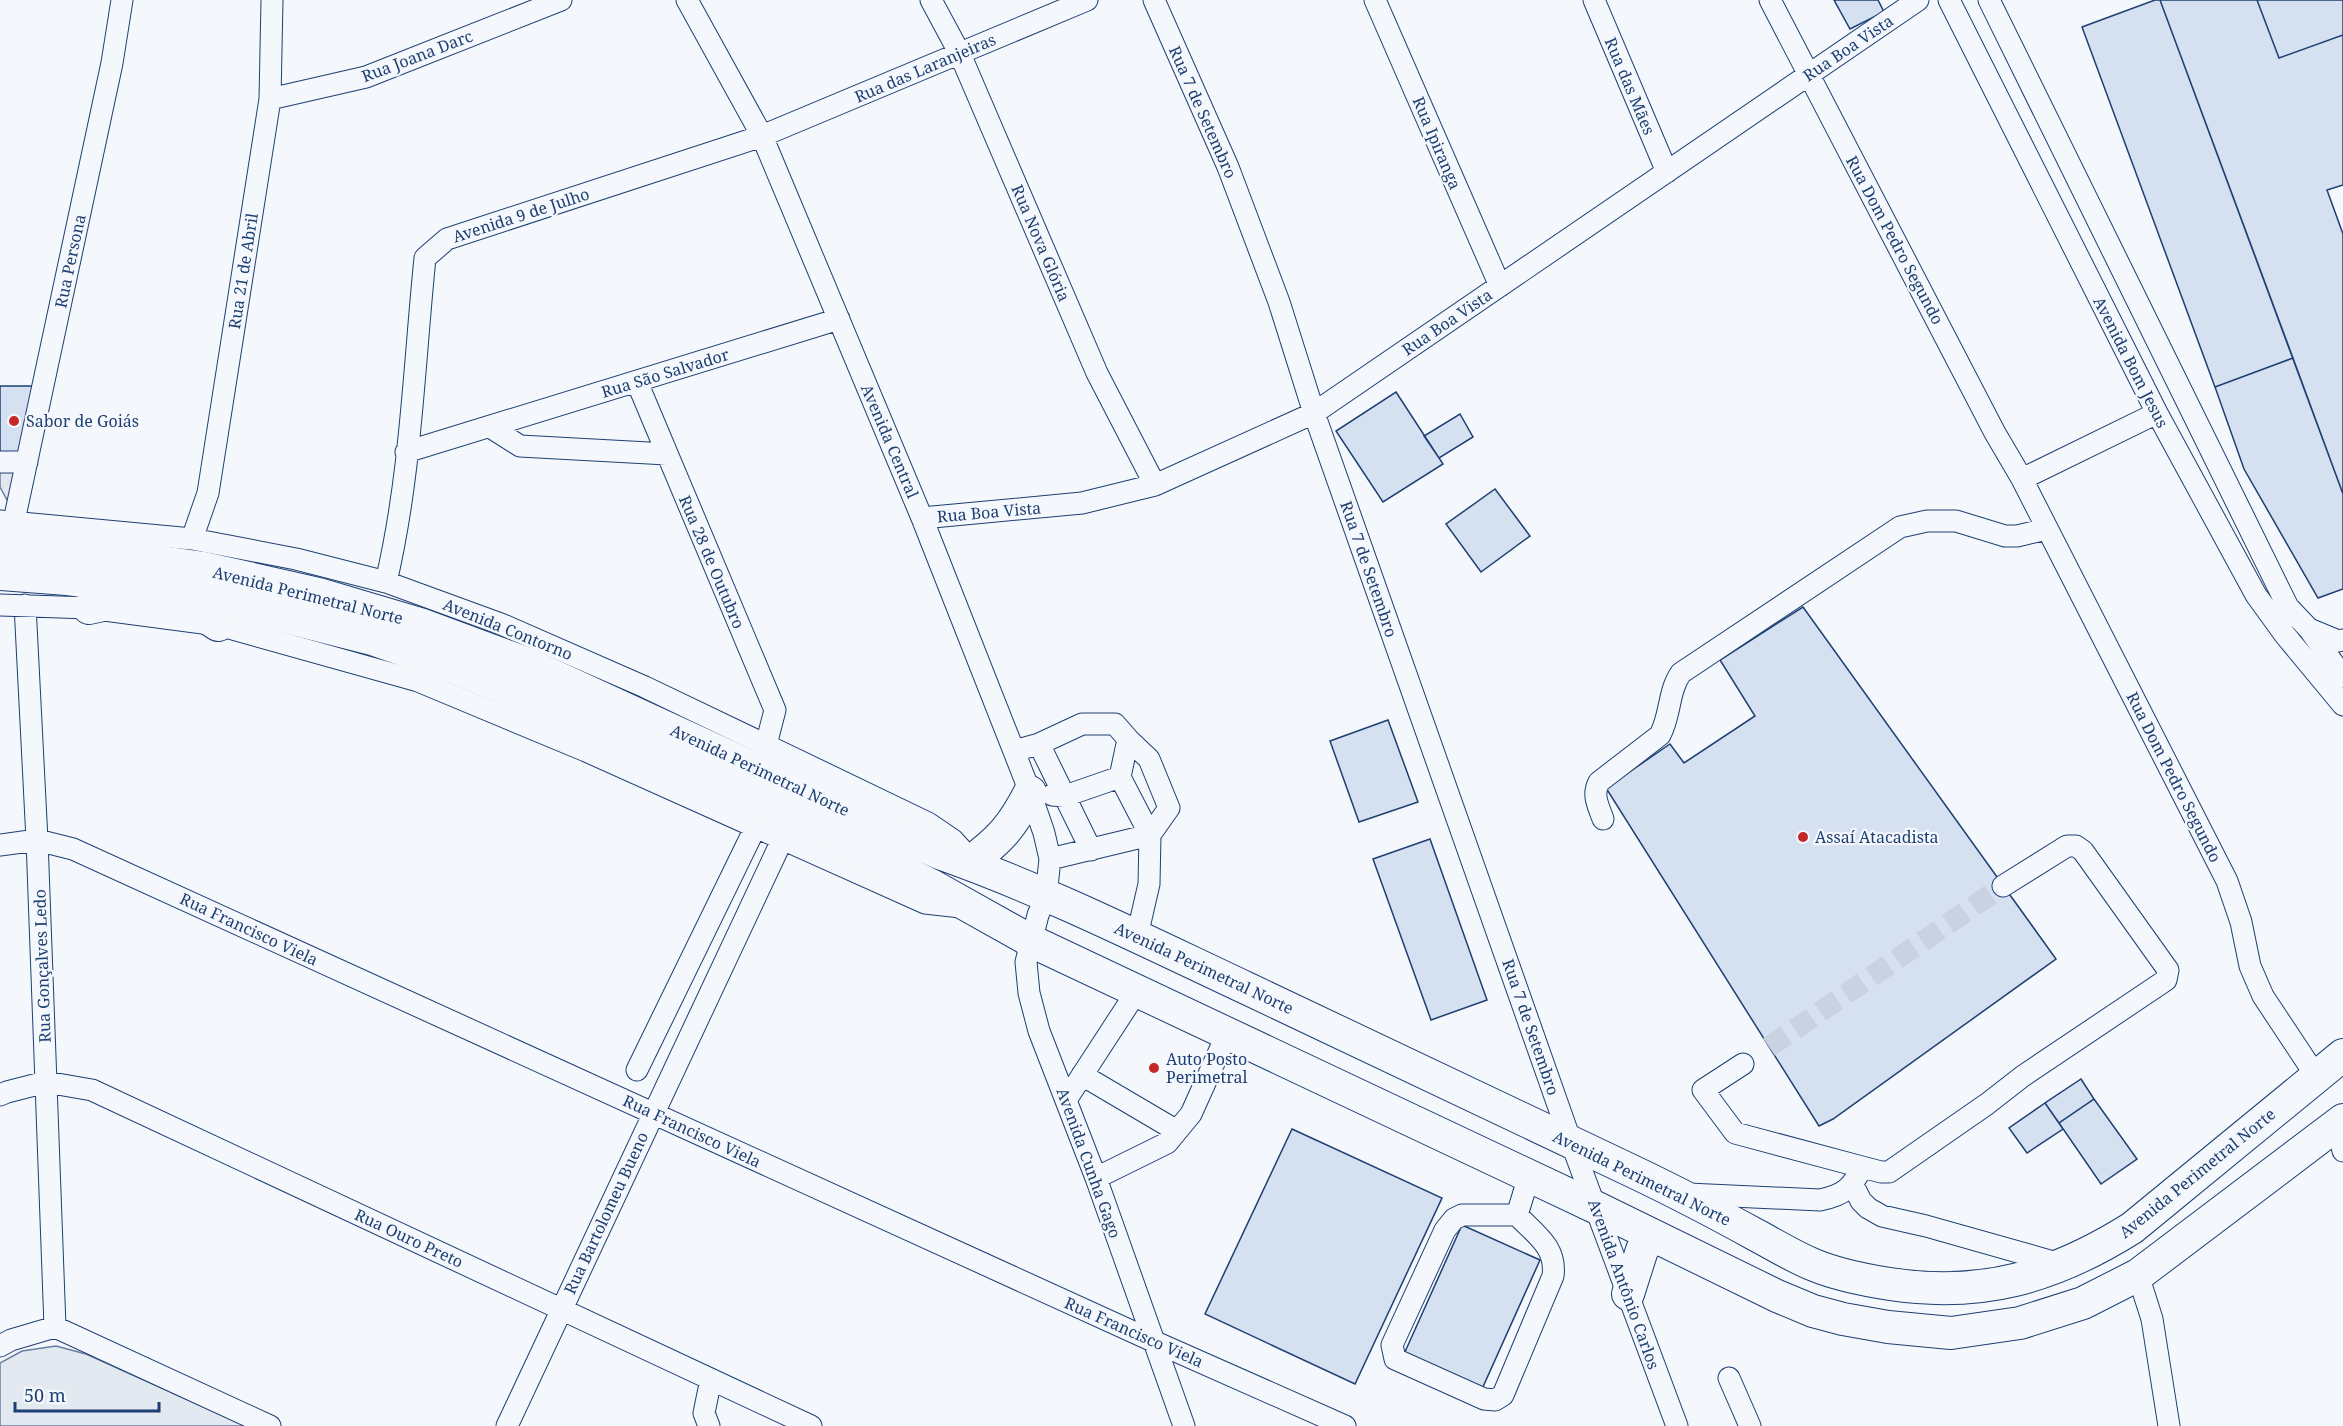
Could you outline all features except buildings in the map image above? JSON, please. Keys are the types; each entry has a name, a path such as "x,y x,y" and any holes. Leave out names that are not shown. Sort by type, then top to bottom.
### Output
{"highway":[{"name":"Avenida Perimetral Norte","path":"5,529 105,554 204,568 319,594 420,624 528,664 939,853 969,863 1137,936 1681,1194 1813,1265 1852,1277 1892,1285 1938,1289 1982,1287 2025,1278 2065,1265 2101,1248 2132,1228 2343,1055"},
{"name":"Avenida Perimetral Norte","path":"0,574 167,591 291,617 372,639 455,668 598,728 807,824 931,885 968,908 1030,941 1813,1311 1888,1327 1951,1333 2020,1323 2083,1303 2138,1275 2341,1132"},
{"path":"89,608 167,591 218,625"},
{"path":"969,863 1002,837 1016,821 1030,792"},
{"path":"1628,1294 1642,1250 1652,1235"}],"street":[{"name":"Rua Persona","path":"5,529 27,462 112,63 122,0"},
{"name":"Rua 21 de Abril","path":"192,539 208,494 270,99 272,0"},
{"name":"Rua Joana Darc","path":"270,99 366,77 561,0"},
{"name":"Avenida Central","path":"687,0 762,136 922,518 1044,833 1050,859 1046,896"},
{"name":"Rua Nova Glória","path":"931,0 960,54 1097,373 1155,485"},
{"name":"Rua das Laranjeiras","path":"762,136 1087,0"},
{"name":"Rua 7 de Setembro","path":"1154,0 1228,167 1279,302 1314,413 1571,1142"},
{"name":"Rua Ipiranga","path":"1375,0 1500,286"},
{"name":"Rua das Mães","path":"1594,0 1667,172"},
{"name":"Rua Dom Pedro Segundo","path":"1770,0 1995,433 2022,479 2227,880 2241,922 2250,966 2263,996 2316,1076"},
{"name":"Rua Boa Vista","path":"922,518 1082,503 1155,485 1314,413 1918,0"},
{"name":"Avenida Bom Jesus","path":"1948,0 2157,413 2256,595 2285,636 2343,705"},
{"path":"1989,0 2288,607 2309,629 2343,677"},
{"name":"Avenida 9 de Julho","path":"386,582 394,545 406,452 425,258 447,239 762,136"},
{"name":"Rua São Salvador","path":"406,452 839,319"},
{"name":"Rua 28 de Outubro","path":"637,382 775,710 766,744"},
{"path":"2022,479 2157,413"},
{"path":"490,427 520,446 667,454"},
{"path":"0,462 27,462"},
{"path":"1603,819 1594,795 1596,787 1599,782 1660,735 1664,728 1674,683 1681,673 1900,527 1927,521 1956,521 2005,536 2017,536 2047,529"},
{"name":"Avenida Contorno","path":"5,529 192,539 296,559 386,582 501,624 645,687 766,744 928,823 953,840 963,851 969,863"},
{"path":"0,605 89,608 218,625 418,681 586,751 925,903 968,908"},
{"name":"Rua Gonçalves Ledo","path":"25,605 37,840 55,1327"},
{"path":"2309,629 2343,640"},
{"path":"1014,751 1039,744 1082,724 1114,724 1149,759 1169,808 1150,835 1050,859"},
{"path":"1128,739 1120,777 1150,835 1149,884 1137,936"},
{"path":"1039,744 1091,850"},
{"path":"1030,792 1065,796 1120,777"},
{"path":"637,1070 733,868 756,826"},
{"name":"Rua Bartolomeu Bueno","path":"507,1426 783,838"},
{"path":"0,845 37,840"},
{"name":"Rua Francisco Viela","path":"37,840 73,849 1153,1341 1345,1426"},
{"path":"1743,1064 1703,1090 1736,1133 1858,1176 1888,1172 1987,1104 2023,1076 2166,980 2168,970 2083,851 2076,846 2067,846 2003,886"},
{"path":"733,868 762,883"},
{"name":"Avenida Cunha Gago","path":"1046,896 1030,941 1026,963 1029,993 1039,1031 1096,1178 1184,1426"},
{"path":"1066,1100 1137,991"},
{"path":"1096,1178 1167,1143 1178,1131 1191,1114 1227,1034"},
{"path":"1082,1075 1178,1131"},
{"name":"Rua Ouro Preto","path":"0,1095 46,1082 92,1090 811,1426"},
{"name":"Avenida Antônio Carlos","path":"1571,1142 1677,1426"},
{"path":"1517,1215 1529,1176"},
{"path":"1681,1194 1820,1200 1832,1198 1858,1176"},
{"path":"1858,1176 1861,1202 1882,1216 2065,1265"},
{"path":"1462,1215 1517,1215 1552,1252 1555,1264 1553,1276 1503,1395 1494,1400 1484,1399 1395,1359 1392,1346 1445,1230 1454,1219 1462,1215"},
{"path":"2138,1275 2152,1319 2169,1426"},
{"path":"0,1346 11,1340 55,1327 270,1426"},
{"path":"1729,1378 1750,1426"},
{"path":"709,1426 704,1413 711,1379"}],"shaded area":[{"path":"0,466 22,466 13,511 0,487"},
{"path":"56,1346 86,1354 246,1426 0,1426 0,1363 22,1351"}],"tunnel":[{"path":"1769,1047 2003,886"}],"place":[{"name":"Sabor de Goiás","path":"14,421"},
{"name":"Assaí Atacadista","path":"1803,837"},
{"name":"Auto Posto Perimetral","path":"1154,1068"}]}
